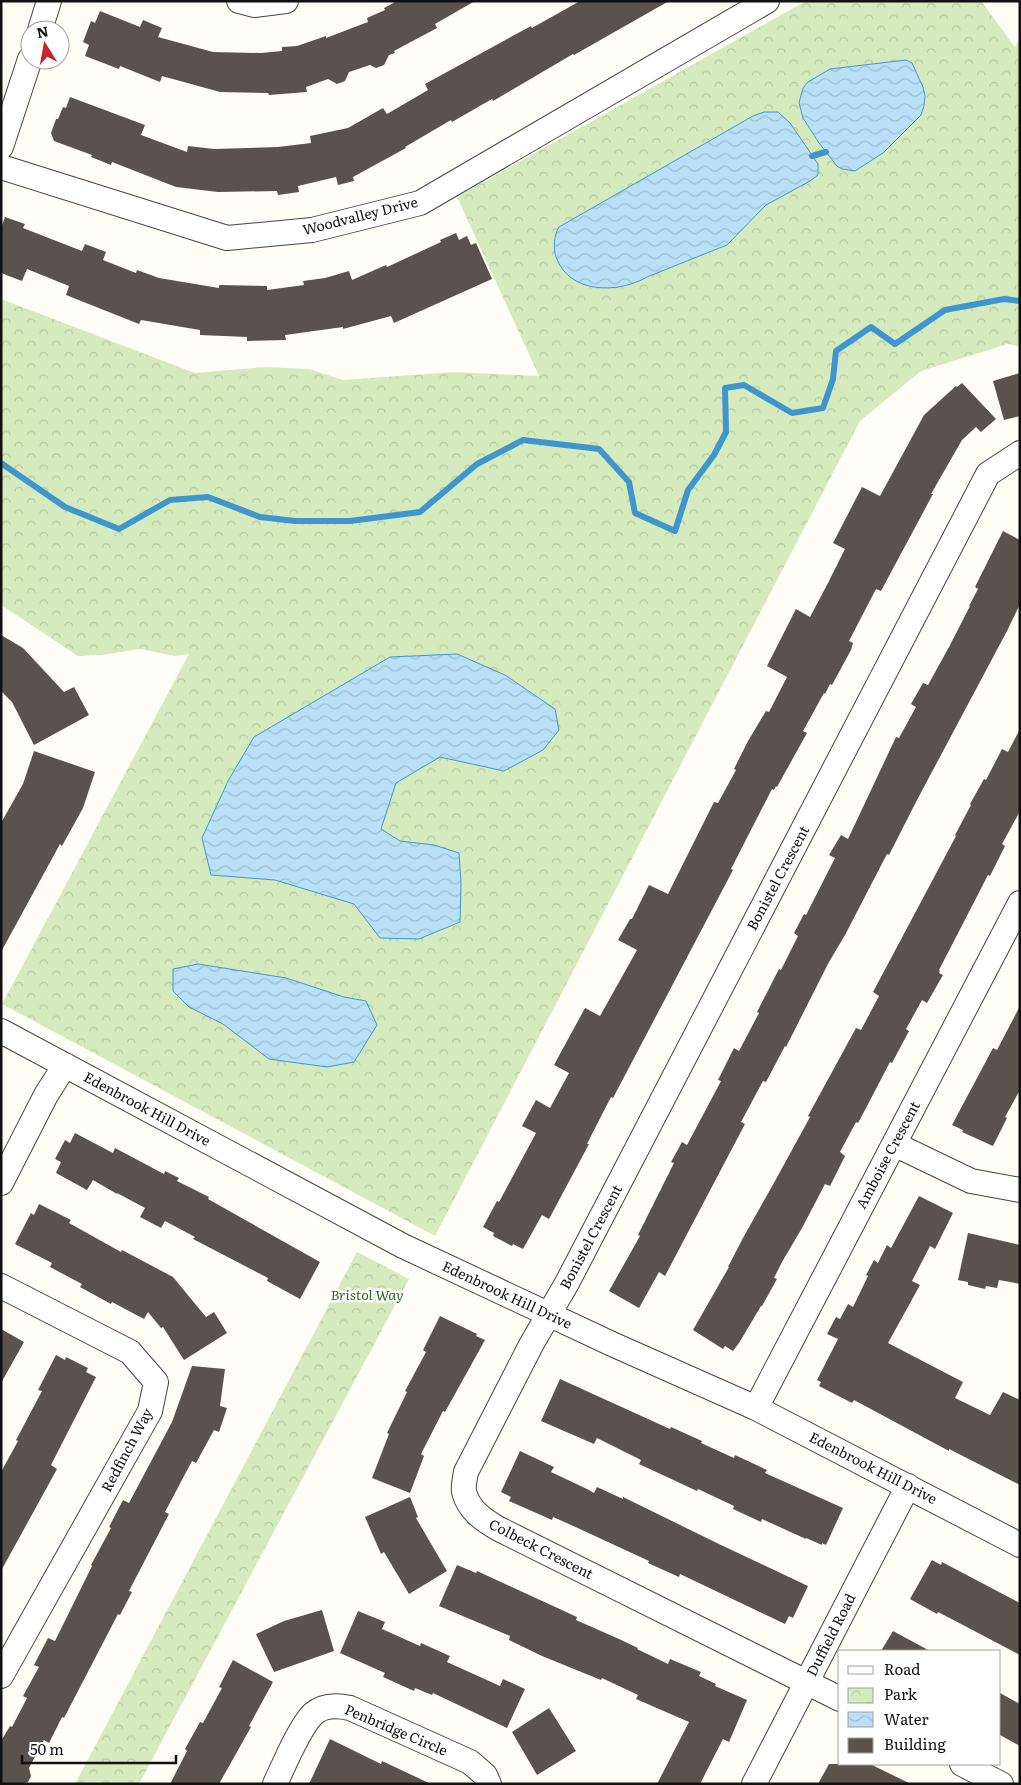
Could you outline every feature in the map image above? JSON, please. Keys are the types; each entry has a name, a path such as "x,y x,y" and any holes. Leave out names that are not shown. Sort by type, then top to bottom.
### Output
{"street":[{"path":"43,20 49,1"},
{"path":"239,1 254,5 286,1"},
{"name":"Woodvalley Drive","path":"1,167 227,238 312,230 420,203 767,1"},
{"path":"1,147 26,70"},
{"name":"Bonistel Crescent","path":"549,1314 988,474 1020,453"},
{"name":"Amboise Crescent","path":"756,1408 1020,903"},
{"name":"Edenbrook Hill Drive","path":"1,1031 403,1246 612,1344 756,1408 1020,1545"},
{"path":"1,1183 46,1095 66,1066"},
{"path":"894,1144 971,1181 1020,1190"},
{"name":"Redfinch Way","path":"1,1286 130,1352 156,1382 150,1411 1,1676"},
{"name":"Colbeck Crescent","path":"549,1314 531,1345 466,1472 464,1491 471,1508 481,1518 497,1528 838,1698"},
{"name":"Duffield Road","path":"754,1784 908,1486"},
{"name":"Penbridge Circle","path":"275,1784 302,1730 313,1714 328,1706 338,1705 350,1708 470,1762 485,1775 489,1784"},
{"path":"964,1765 1001,1784"}],"green space":[{"path":"806,1 981,1 1015,47 1020,38 1020,347 1008,344 921,371 860,421 435,1236 2,1004 189,654 175,656 140,649 102,655 78,656 1,605 1,299 195,373 264,367 309,369 343,380 454,372 539,376 457,197"},
{"name":"Bristol Way","path":"357,1252 409,1279 139,1784 75,1784"}],"water":[{"path":"906,60 912,63 923,87 925,96 921,115 883,153 855,171 842,169 837,166 803,118 799,103 803,88 808,82 830,69"},
{"path":"764,112 778,112 790,123 818,164 818,175 766,205 727,245 635,283 609,288 596,287 583,284 572,278 562,269 554,250 554,242 559,227 753,116"},
{"path":"457,654 505,675 555,709 559,730 543,750 504,771 440,757 396,783 381,829 400,841 434,845 459,853 461,883 460,922 419,939 380,938 354,904 275,880 211,875 202,838 228,781 254,737 390,657"},
{"path":"198,964 286,978 344,997 366,1001 377,1025 354,1062 327,1067 269,1059 223,1024 189,1007 173,991 173,969"}],"building":[{"path":"397,1 475,1 435,24 437,28 394,51 395,53 389,55 384,65 376,68 370,65 349,72 345,81 337,84 328,79 306,87 307,92 269,95 268,93 220,92 162,76 160,82 120,66 119,69 85,56 89,45 83,42 91,21 95,23 100,11 140,27 143,20 162,28 158,37 213,52 261,53 282,51 282,47 297,46 326,36 326,38 368,22 367,18 385,10 384,8"},
{"path":"580,1 669,1 493,101 492,99 452,122 451,120 406,148 353,177 354,181 338,185 336,177 298,186 299,192 278,195 277,191 218,192 176,187 112,162 111,165 91,157 92,155 54,141 51,133 56,119 58,119 63,107 66,108 70,97 145,125 141,135 187,152 188,146 214,149 278,147 311,143 310,136 348,128 383,108 387,114 428,90 425,84"},
{"path":"5,217 25,224 23,228 82,251 85,244 106,252 103,260 136,273 137,270 159,278 219,288 219,285 267,286 267,290 304,285 303,281 325,278 349,271 352,280 386,265 387,267 456,233 459,240 467,236 471,245 476,243 492,279 394,323 391,316 343,329 343,327 285,335 286,340 247,341 247,337 200,335 200,330 141,320 139,324 66,295 69,286 27,269 22,281 1,273 1,228"},
{"path":"1020,373 1020,416 1004,420 993,381"},
{"path":"962,383 996,419 981,432 976,427 962,440 931,494 933,494 881,591 876,589 849,641 853,643 851,650 803,731 807,733 777,787 774,790 772,789 731,869 733,870 613,1098 611,1097 587,1144 589,1144 549,1219 542,1215 523,1249 513,1244 512,1246 493,1236 494,1233 483,1227 497,1201 499,1202 536,1133 522,1126 536,1100 550,1108 569,1073 554,1065 585,1008 600,1016 637,950 618,940 630,919 632,919 649,885 668,894 714,802 718,803 736,770 734,769 748,741 766,711 769,712 787,677 767,666 796,609 810,617 845,549 833,543 862,487 880,496 924,415 956,386"},
{"path":"1003,531 1020,540 1020,604 889,855 887,854 829,962 786,1047 766,1082 763,1081 741,1122 745,1124 665,1276 659,1272 639,1308 609,1291 640,1236 638,1235 674,1163 671,1162 682,1142 687,1145 721,1081 718,1080 734,1048 739,1051 779,969 781,970 798,936 794,933 804,914 806,915 835,858 829,855 841,835 848,839 896,737 899,738 916,707 911,704 923,683 928,685 949,647 978,589 975,587"},
{"path":"1,635 23,648 64,692 74,687 89,715 34,745 12,702 1,691"},
{"path":"1020,729 1020,811 1002,844 1005,846 939,970 939,973 943,975 927,1003 922,1000 906,1029 909,1031 892,1063 890,1062 858,1123 856,1122 840,1152 845,1156 830,1186 825,1184 782,1262 774,1278 777,1279 739,1343 733,1351 725,1346 723,1349 693,1330 810,1117 808,1116 856,1028 861,1030 879,996 873,992 956,836 970,804 984,779 986,780 1002,749 1008,752"},
{"path":"34,751 95,772 83,808 62,846 60,844 1,952 1,823 23,784"},
{"path":"1020,1006 1020,1090 1005,1117 1007,1118 993,1146 962,1132 963,1130 952,1125 993,1048 997,1050"},
{"path":"75,1133 113,1153 115,1148 164,1174 165,1171 179,1178 177,1181 209,1197 208,1199 320,1262 300,1299 267,1281 268,1278 193,1239 195,1237 165,1221 161,1228 140,1217 145,1208 93,1180 87,1190 56,1173 61,1162 55,1159 65,1140 70,1143"},
{"path":"919,1196 953,1213 935,1249 930,1246 912,1281 920,1285 888,1343 963,1382 955,1398 990,1415 1003,1392 1020,1400 1020,1485 949,1449 949,1451 854,1400 852,1403 819,1386 821,1382 817,1380 838,1339 827,1334 836,1317 840,1319 848,1304 853,1307 874,1260 878,1263 887,1245 891,1248"},
{"path":"39,1204 71,1220 69,1223 121,1252 122,1250 173,1277 206,1317 214,1312 227,1333 184,1360 163,1327 161,1328 148,1312 144,1319 112,1302 111,1304 80,1287 82,1284 50,1267 52,1263 15,1244 31,1213 34,1215"},
{"path":"968,1233 1020,1245 1020,1284 999,1280 997,1288 986,1286 985,1289 968,1285 968,1282 958,1280"},
{"path":"440,1316 477,1334 476,1336 485,1340 445,1412 443,1411 421,1454 424,1456 410,1493 372,1478 389,1434 387,1433 407,1392 405,1391 426,1352 423,1350"},
{"path":"1,1329 24,1342 1,1383"},
{"path":"56,1355 65,1360 66,1357 88,1368 86,1372 96,1377 51,1465 57,1469 1,1571 1,1472 42,1391 38,1390"},
{"path":"192,1366 225,1369 220,1406 227,1408 219,1432 214,1430 196,1463 192,1461 165,1512 169,1514 129,1591 132,1592 120,1615 118,1614 64,1718 62,1717 49,1743 44,1740 29,1768 31,1776 28,1782 22,1784 1,1784 1,1741 10,1726 12,1727 27,1698 23,1696 39,1667 34,1665 48,1638 55,1641 123,1500 129,1503 172,1422"},
{"path":"560,1379 670,1429 671,1427 702,1441 701,1443 734,1458 735,1455 767,1470 765,1473 843,1508 826,1545 806,1539 762,1519 761,1522 733,1509 734,1506 639,1464 641,1460 597,1438 594,1444 541,1421"},
{"path":"520,1451 554,1467 551,1472 594,1493 597,1487 623,1499 623,1497 808,1586 793,1618 789,1616 785,1624 680,1574 679,1577 648,1563 649,1561 569,1524 553,1517 552,1520 509,1501 511,1497 501,1492"},
{"path":"410,1497 418,1517 416,1518 447,1571 409,1594 384,1552 381,1554 365,1517"},
{"path":"932,1560 941,1565 942,1562 1020,1603 1020,1655 910,1599"},
{"path":"457,1565 476,1573 477,1571 577,1617 576,1620 668,1664 670,1659 701,1672 699,1676 716,1684 715,1686 747,1700 729,1742 723,1739 700,1784 657,1784 689,1722 636,1699 638,1695 602,1678 601,1680 542,1656 509,1640 510,1636 439,1606"},
{"path":"322,1610 334,1651 274,1672 256,1634 284,1621"},
{"path":"358,1611 385,1622 382,1629 420,1646 421,1643 450,1656 447,1662 500,1686 503,1679 525,1689 507,1728 433,1693 432,1695 415,1688 414,1691 383,1677 385,1673 340,1653"},
{"path":"893,1631 928,1650 882,1650"},
{"path":"233,1660 273,1682 249,1726 251,1727 219,1784 170,1784 187,1751 185,1749 200,1722 203,1723 222,1688 219,1687"},
{"path":"1001,1694 1020,1704 1020,1746 1001,1736"},
{"path":"549,1708 576,1751 537,1775 512,1732"},
{"path":"330,1739 381,1764 382,1761 431,1784 309,1784"},
{"path":"829,1764 838,1764 872,1765 911,1784 818,1784"}],"waterway":[{"path":"812,156 826,152"},
{"path":"1,463 65,507 119,529 170,500 208,497 260,517 295,521 350,521 420,512 477,464 523,440 599,449 629,482 635,513 675,531 688,490 714,455 726,432 725,388 744,385 792,413 823,408 833,379 836,351 871,327 895,344 945,310 1004,299 1020,301"}]}
